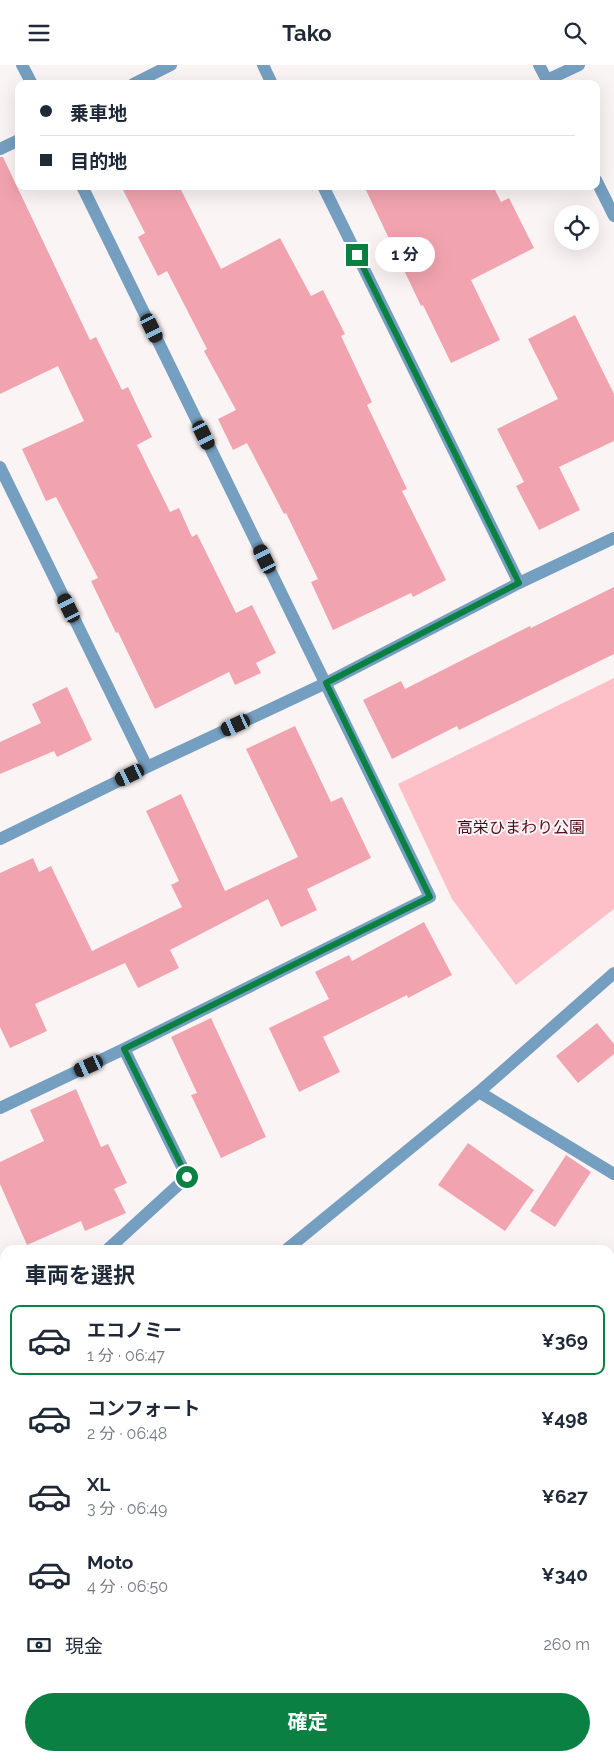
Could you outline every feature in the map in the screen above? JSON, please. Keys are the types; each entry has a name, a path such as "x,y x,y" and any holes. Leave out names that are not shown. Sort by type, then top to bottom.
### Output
{"street":[{"path":"22,65 30,80"},
{"path":"141,80 171,65"},
{"path":"263,65 270,80"},
{"path":"539,65 547,80"},
{"path":"552,80 579,65"},
{"path":"0,149 15,141"},
{"path":"600,188 614,216"},
{"path":"0,1108 124,1049 430,897 84,190"},
{"path":"325,190 519,583"},
{"path":"0,467 147,767"},
{"path":"0,839 326,683 519,583 614,538"},
{"path":"292,1245 479,1092 614,973"},
{"path":"112,1245 187,1177 124,1049"},
{"path":"479,1092 614,1174"}],"green space":[{"name":"高栄ひまわり公園","path":"614,678 614,909 516,985 452,899 398,784"}],"building":[{"path":"0,157 3,157 15,182 15,190 19,190 90,340 96,337 122,390 128,387 152,437 137,445 170,512 179,508 192,537 197,534 236,613 252,605 276,653 256,663 261,673 235,685 229,672 155,709 91,581 98,578 56,497 46,501 22,449 84,421 58,366 0,394"},
{"path":"123,190 181,190 221,269 280,238 311,296 323,290 345,334 341,336 372,402 367,405 407,489 402,491 446,580 413,597 411,593 333,630 311,582 318,579 286,513 284,514 247,443 233,450 218,419 236,410 204,351 207,349 167,271 158,276 138,237 145,233"},
{"path":"366,190 495,190 501,202 509,198 534,248 471,280 500,340 451,363 423,305 421,306"},
{"path":"575,315 614,394 614,441 559,467 580,510 539,530 516,486 524,482 497,429 558,399 528,339"},
{"path":"614,587 614,654 459,730 457,726 392,759 363,700 401,681 405,689 530,626 531,628"},
{"path":"67,687 92,740 57,757 54,751 0,774 0,742 41,723 32,704"},
{"path":"295,726 331,802 342,797 371,858 307,889 317,910 281,927 268,899 170,950 179,968 138,988 125,963 35,1004 47,1031 10,1048 0,1027 0,873 33,858 39,872 51,866 92,951 182,907 171,885 179,881 146,811 181,794 225,891 298,857 246,749"},
{"path":"424,922 452,975 408,998 407,995 323,1037 340,1072 299,1092 269,1028 329,999 315,972 349,955 352,961"},
{"path":"211,1018 266,1137 221,1158 191,1095 197,1093 171,1037"},
{"path":"597,1023 614,1044 614,1054 578,1083 556,1056"},
{"path":"76,1089 101,1147 108,1144 127,1183 114,1189 126,1213 85,1231 81,1221 27,1245 0,1184 0,1162 44,1141 30,1110"},
{"path":"468,1143 534,1190 505,1231 438,1185"},
{"path":"566,1155 591,1172 555,1227 530,1211"}],"route":[{"path":"187,1177 124,1049 430,897 326,683 519,583 357,255"}]}
